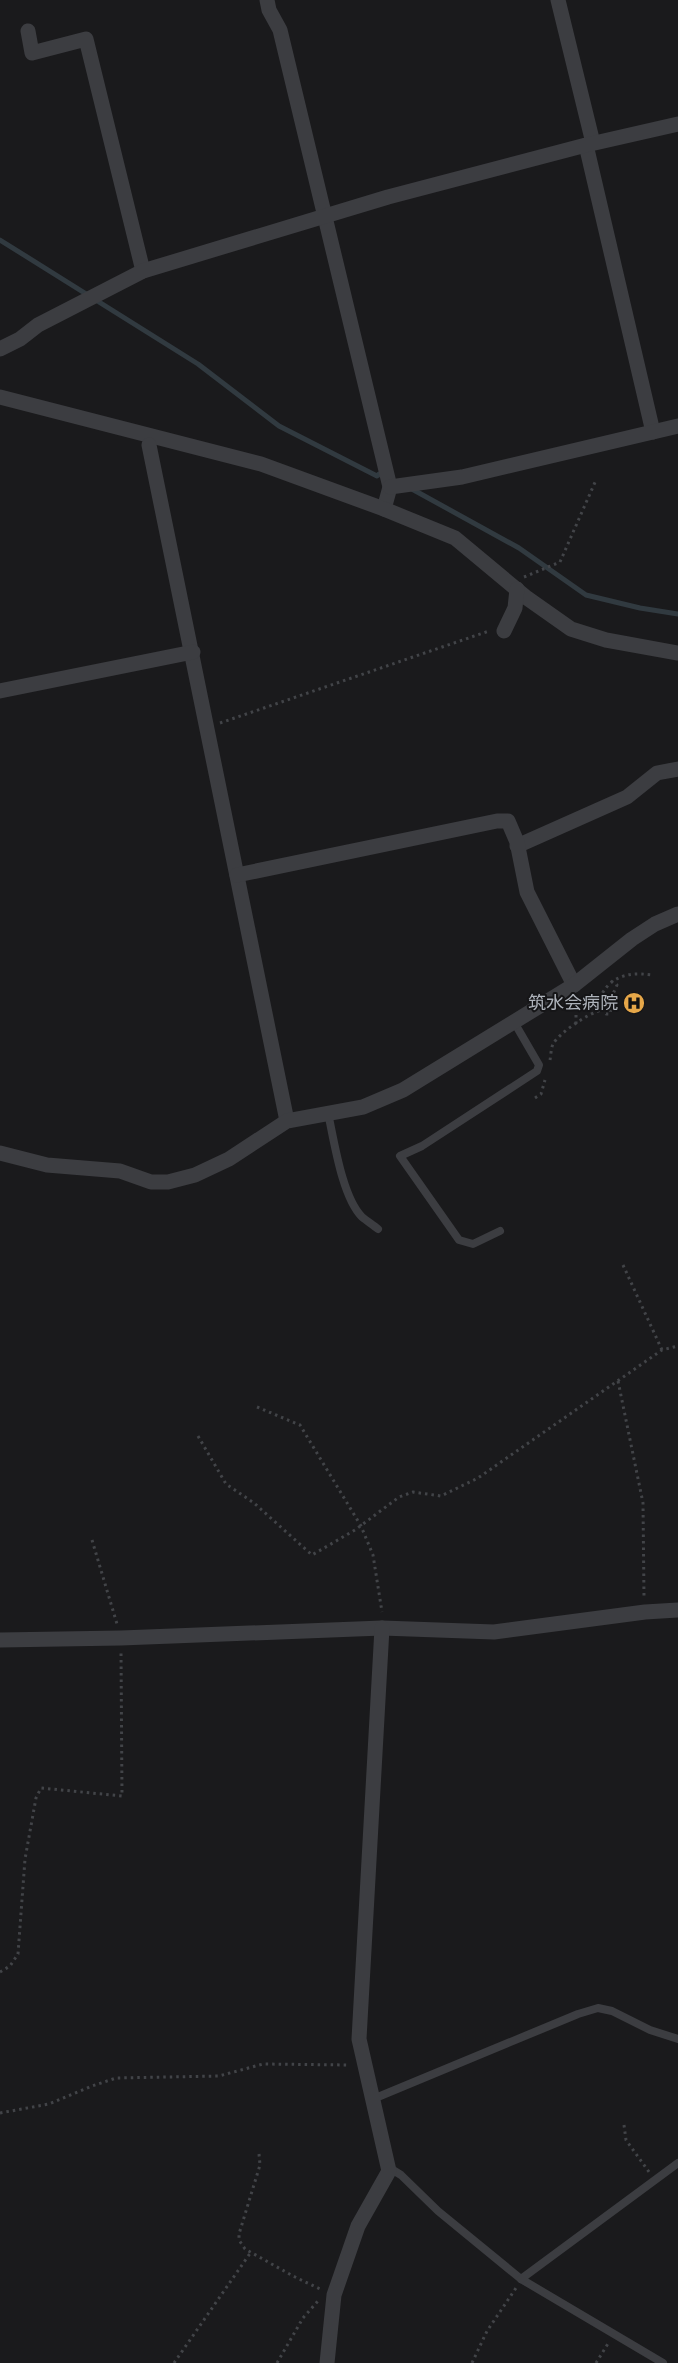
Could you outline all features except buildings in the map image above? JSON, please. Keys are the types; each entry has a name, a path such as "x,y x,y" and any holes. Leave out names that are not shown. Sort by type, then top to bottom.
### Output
{"street":[{"path":"267,0 269,10 280,30 390,487 384,509"},
{"path":"558,0 653,432"},
{"path":"28,31 32,53 86,39 143,271"},
{"path":"0,349 20,338 38,324 143,271 388,196 589,144 678,124"},
{"path":"0,397 261,464 384,509 455,538 515,587 571,629 606,640 678,653"},
{"path":"390,487 462,477 678,426"},
{"path":"150,445 287,1121"},
{"path":"506,628 515,608 515,587"},
{"path":"0,691 193,652"},
{"path":"517,846 627,797 657,773 678,769"},
{"path":"238,875 497,821 508,821 517,846 527,892 574,985"},
{"path":"0,1152 47,1165 120,1171 151,1182 168,1182 195,1175 229,1159 287,1121 363,1107 403,1090 574,985 632,939 655,924 678,914"},
{"path":"0,1640 122,1638 382,1628 494,1632 645,1612 678,1610"},
{"path":"327,2363 330,2293 358,2226 389,2171 359,2039 382,1628"}],"lane":[{"path":"500,1231 473,1244 459,1240 400,1156 422,1146 537,1071 539,1065 514,1022"},
{"path":"328,1113 339,1162 349,1194 361,1216 378,1229"},
{"path":"373,2099 578,2014 598,2008 612,2012 650,2030 678,2039"},
{"path":"522,2279 678,2163"},
{"path":"388,2167 401,2175 438,2211 522,2279 663,2363"}],"path":[{"path":"515,587 524,577 560,562 596,480"},
{"path":"208,727 506,628"},
{"path":"611,981 617,986 613,994 612,1010 610,1014 606,1014 602,1010 599,996 611,981 622,975 637,973 653,975"},
{"path":"549,1064 553,1044 584,1017 595,1011 602,1010"},
{"path":"535,1098 541,1094 547,1072"},
{"path":"624,1265 662,1350"},
{"path":"198,1436 226,1484 254,1502 312,1555 361,1526 399,1498 413,1492 441,1496 478,1478 662,1350 678,1346"},
{"path":"618,1380 643,1503 645,1612"},
{"path":"257,1407 300,1425 361,1526 373,1555 380,1586 382,1628"},
{"path":"0,1972 10,1966 18,1954 25,1859 36,1798 41,1788 122,1796 122,1638 92,1540"},
{"path":"0,2113 49,2104 116,2078 219,2076 263,2064 346,2065 365,2063"},
{"path":"624,2125 626,2140 656,2180"},
{"path":"259,2154 260,2165 239,2234 240,2240 245,2248 251,2252 293,2276 330,2293 303,2318 277,2363"},
{"path":"174,2363 251,2252"},
{"path":"472,2363 487,2331 522,2279"},
{"path":"596,2363 614,2334"}],"waterway":[{"path":"0,240 198,364 279,426 377,476 379,474 385,477"},
{"path":"410,488 519,548 586,595 640,608 678,614"}],"place":[{"name":"筑水会病院","path":"634,1003"}]}
